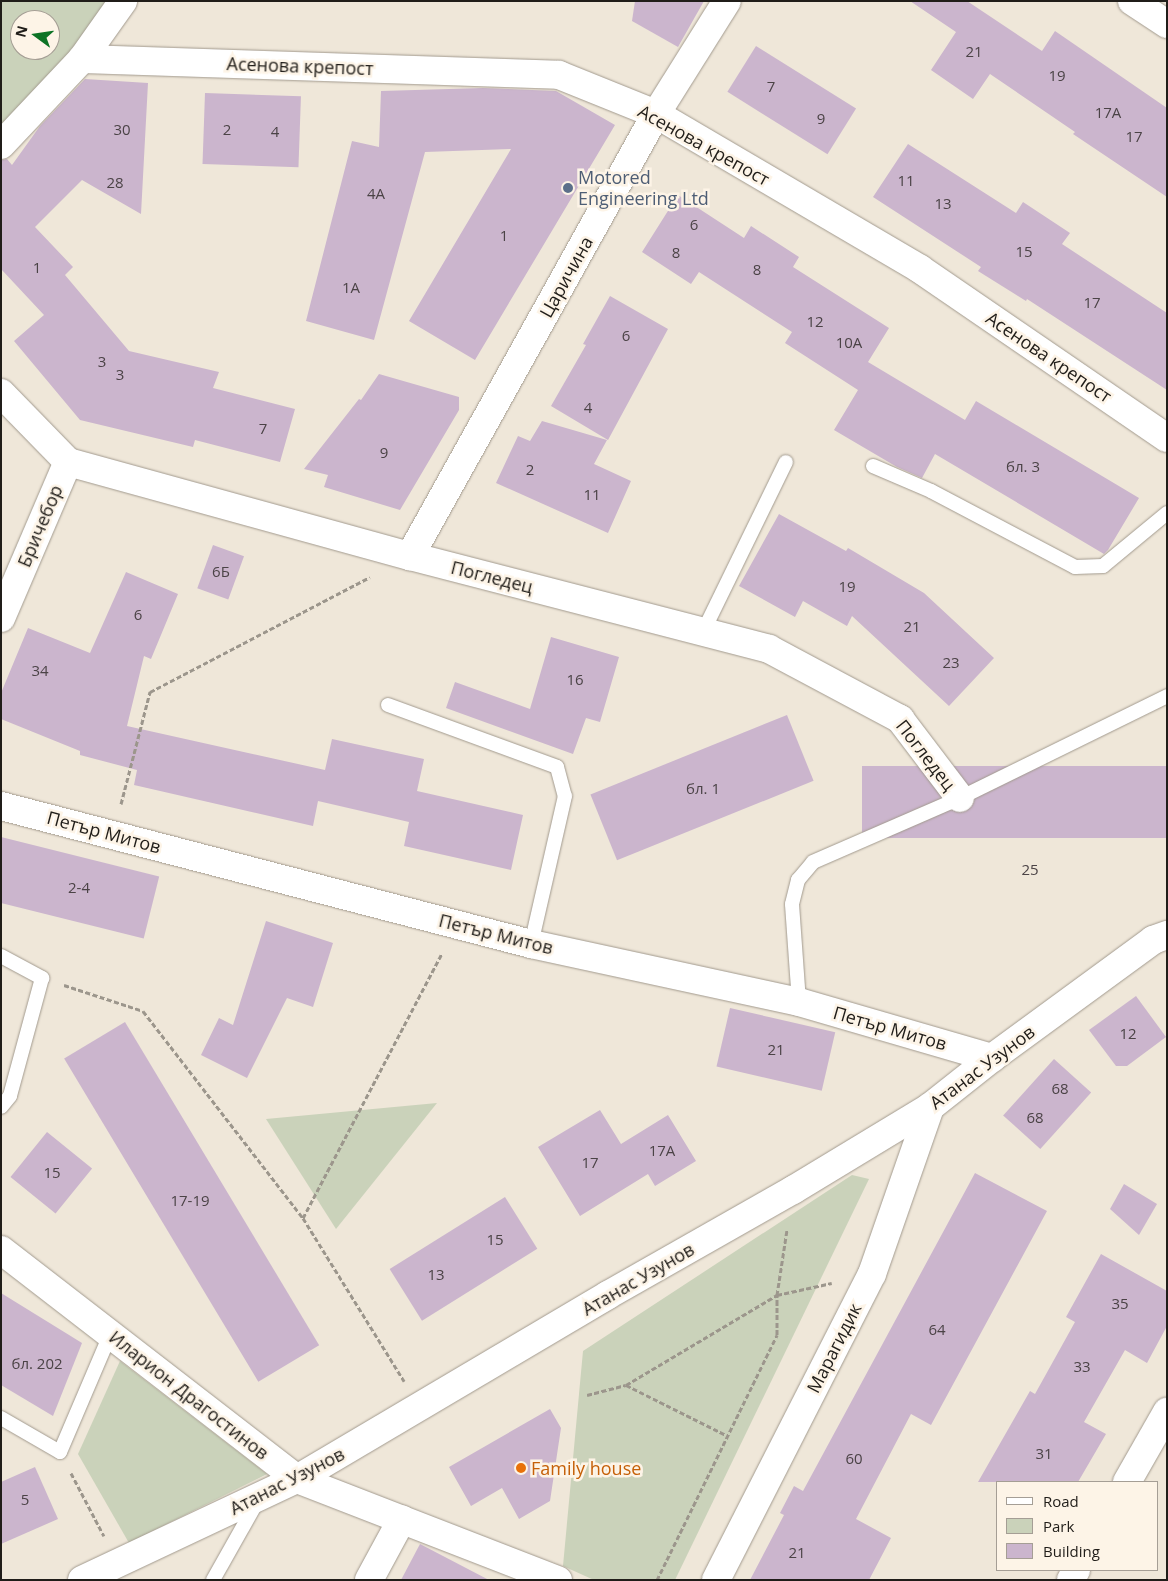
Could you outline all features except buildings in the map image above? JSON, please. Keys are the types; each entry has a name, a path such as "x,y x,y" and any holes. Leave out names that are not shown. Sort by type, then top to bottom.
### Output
{"street":[{"path":"1,145 82,59 123,1"},
{"name":"Царичина","path":"410,556 656,114 727,1"},
{"path":"1132,1 1167,24"},
{"name":"Асенова крепост","path":"82,59 559,75 656,114 920,269 1167,438"},
{"path":"1,393 68,462"},
{"name":"Погледец","path":"68,462 410,556 770,649 900,719 960,798"},
{"name":"Бричебор","path":"1,618 68,462"},
{"name":"Петър Митов","path":"1,806 113,834 363,902 531,944 799,1002 992,1058"},
{"name":"Атанас Узунов","path":"82,1580 297,1479 608,1295 793,1190 930,1107 992,1058 1153,940 1167,935"},
{"name":"Марагидик","path":"716,1580 872,1274 930,1107"},
{"name":"Иларион Драгостинов","path":"1,1250 297,1479 558,1580"},
{"path":"1127,1481 1167,1412"},
{"path":"369,1580 402,1519"}],"lane":[{"path":"703,632 786,462"},
{"path":"873,466 931,491 1075,567 1103,566 1167,513"},
{"path":"799,1002 792,904 798,880 813,862 960,798 1167,696"},
{"path":"388,704 557,767 565,796 531,944"},
{"path":"1,956 42,978 10,1096 1,1107"},
{"path":"1,1418 60,1452 110,1335"},
{"path":"213,1580 260,1496"}],"path":[{"path":"113,834 150,692 410,556"},
{"path":"303,1218 457,924"},
{"path":"42,978 142,1011 303,1218 420,1407"},
{"path":"657,1580 726,1435 777,1335 777,1295 793,1190"},
{"path":"587,1394 626,1385 777,1295 872,1274"},
{"path":"626,1385 726,1435"},
{"path":"60,1452 118,1563"}],"green space":[{"path":"1,1 123,1 1,145"},
{"path":"437,1103 336,1229 266,1119"},
{"path":"852,1175 869,1179 675,1580 594,1580 563,1566 583,1351"},
{"path":"120,1361 267,1474 129,1543 78,1454"}],"place":[{"name":"Motored Engineering Ltd","path":"568,188"},
{"name":"Family house","path":"521,1468"}]}
